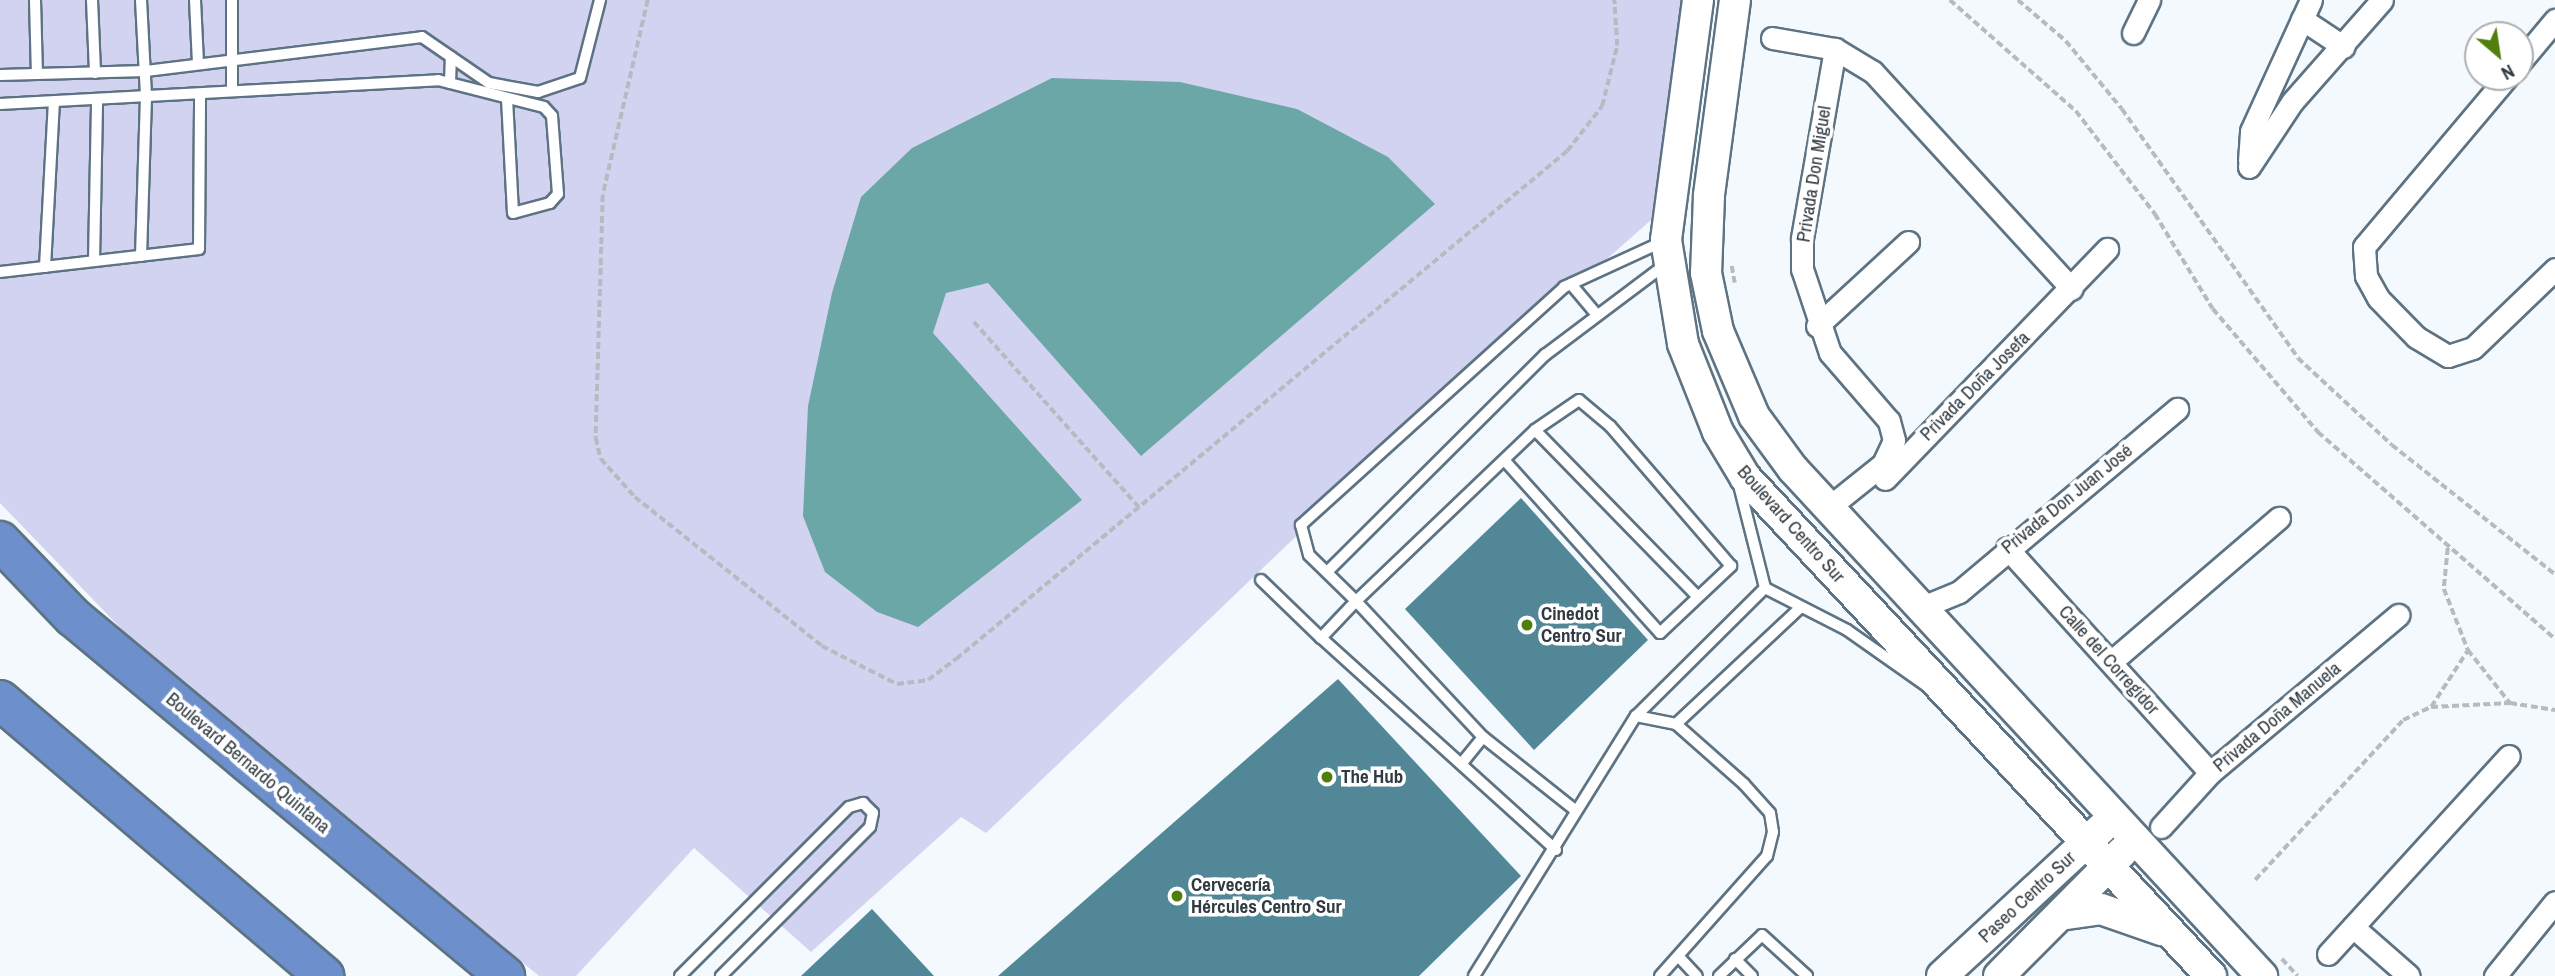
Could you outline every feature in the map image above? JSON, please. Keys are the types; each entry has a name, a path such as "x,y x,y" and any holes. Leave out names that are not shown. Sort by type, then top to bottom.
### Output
{"highway":[{"name":"Boulevard Bernardo Quintana","path":"0,541 73,617 505,976"},
{"path":"0,700 324,976"}],"street":[{"name":"Boulevard Centro Sur","path":"1698,0 1667,251 1691,369 1734,461 2211,976"},
{"name":"Boulevard Centro Sur","path":"1735,0 1709,196 1709,294 1754,416 1833,513 2134,841 2270,966"},
{"path":"2133,33 2149,0"},
{"path":"2344,47 2307,9 2251,131 2249,167 2292,102 2344,47 2382,0"},
{"path":"2534,45 2555,20"},
{"path":"1772,38 1835,49 1873,72 2072,289"},
{"name":"Privada Don Miguel","path":"1835,49 1802,238 1817,326 1830,353 1889,421 1894,440"},
{"path":"2495,91 2364,247 2366,276 2378,298 2416,337 2448,356 2473,348 2555,269"},
{"path":"1817,326 1908,242"},
{"name":"Privada Doña Josefa","path":"1833,513 1883,481 2072,289 2107,249"},
{"name":"Privada Don Juan José","path":"1920,608 1959,592 2007,548 2177,409"},
{"name":"Privada Doña Josefa","path":"1833,513 1883,464 1894,440"},
{"path":"2112,661 2279,518"},
{"name":"Calle del Corregidor","path":"2007,548 2112,661 2210,773"},
{"name":"Privada Don Juan José","path":"1942,632 1959,592"},
{"name":"Privada Doña Manuela","path":"2161,827 2210,773 2398,615"},
{"path":"2329,954 2508,756"},
{"name":"Paseo Centro Sur","path":"1942,976 2113,818"},
{"name":"Paseo Centro Sur","path":"1999,976 2134,841"},
{"path":"2058,869 2085,890"},
{"path":"2495,976 2555,902"},
{"path":"2060,915 2101,909 2168,932"},
{"path":"2353,927 2409,976"}],"lane":[{"path":"35,0 37,74"},
{"path":"92,0 96,73"},
{"path":"141,0 146,71 141,256"},
{"path":"195,0 198,63"},
{"path":"232,0 232,90"},
{"path":"0,75 146,71 422,37 489,83 538,92 580,78 600,0"},
{"path":"450,83 451,57"},
{"path":"0,104 232,90 450,83 507,99 552,116 558,194 550,203 513,213 507,99"},
{"path":"0,272 199,249 200,94"},
{"path":"94,261 97,100"},
{"path":"45,267 54,102"},
{"path":"1574,809 1483,737 1356,601 1309,555 1301,525 1571,284 1667,251"},
{"path":"1326,572 1545,355 1597,315 1667,251"},
{"path":"1571,284 1597,315"},
{"path":"1321,638 1356,601 1565,404 1590,404 1731,566 1660,633 1506,462"},
{"path":"1535,430 1698,597"},
{"path":"1734,461 1765,588 1847,630 1902,675 1951,698"},
{"path":"1261,580 1321,638 1556,850"},
{"path":"1474,976 1556,850 1574,809 1636,716 1765,588"},
{"path":"1676,724 1801,607"},
{"path":"1636,716 1676,724 1753,793 1770,813 1773,831 1767,856 1660,976"},
{"path":"1462,763 1483,737"},
{"path":"680,976 849,807 863,803 873,813 870,827 721,976"},
{"path":"1925,976 1973,931 1997,925"},
{"path":"1719,976 1762,935 1807,976"},
{"path":"1679,957 1697,976"},
{"path":"1735,959 1752,976"}],"path":[{"path":"648,0 603,195 596,438 614,479 822,646 897,684 937,673 1567,151 1602,106 1617,46 1614,0"},
{"path":"1950,0 2076,110 2263,372 2378,489 2555,639"},
{"path":"2018,0 2066,41 2122,109 2298,358 2392,445 2555,574"},
{"path":"1731,258 1737,296"},
{"path":"974,322 1139,507"},
{"path":"2448,548 2444,589 2468,650 2510,703"},
{"path":"2255,880 2388,735 2431,707 2468,650"},
{"path":"2431,707 2510,703 2555,710"},
{"path":"2270,966 2298,976"}],"shaded area":[{"path":"0,0 1682,0 1651,220 1333,501 986,833 961,817 811,952 694,848 576,976 539,976 134,642 0,503"},
{"path":"1052,78 1180,82 1297,109 1388,157 1435,204 1141,456 988,283 946,293 933,333 1082,500 918,627 877,612 825,572 803,516 808,406 832,293 861,197 912,148"}],"building":[{"name":"Cinedot Centro Sur","path":"1521,498 1648,640 1534,750 1405,609"},
{"name":"The Hub","path":"1338,679 1521,876 1419,976 998,976"},
{"path":"872,909 934,976 801,976"}],"place":[{"name":"Cinedot Centro Sur","path":"1527,625"},
{"name":"The Hub","path":"1327,777"},
{"name":"Cervecería Hércules Centro Sur","path":"1177,896"}]}
